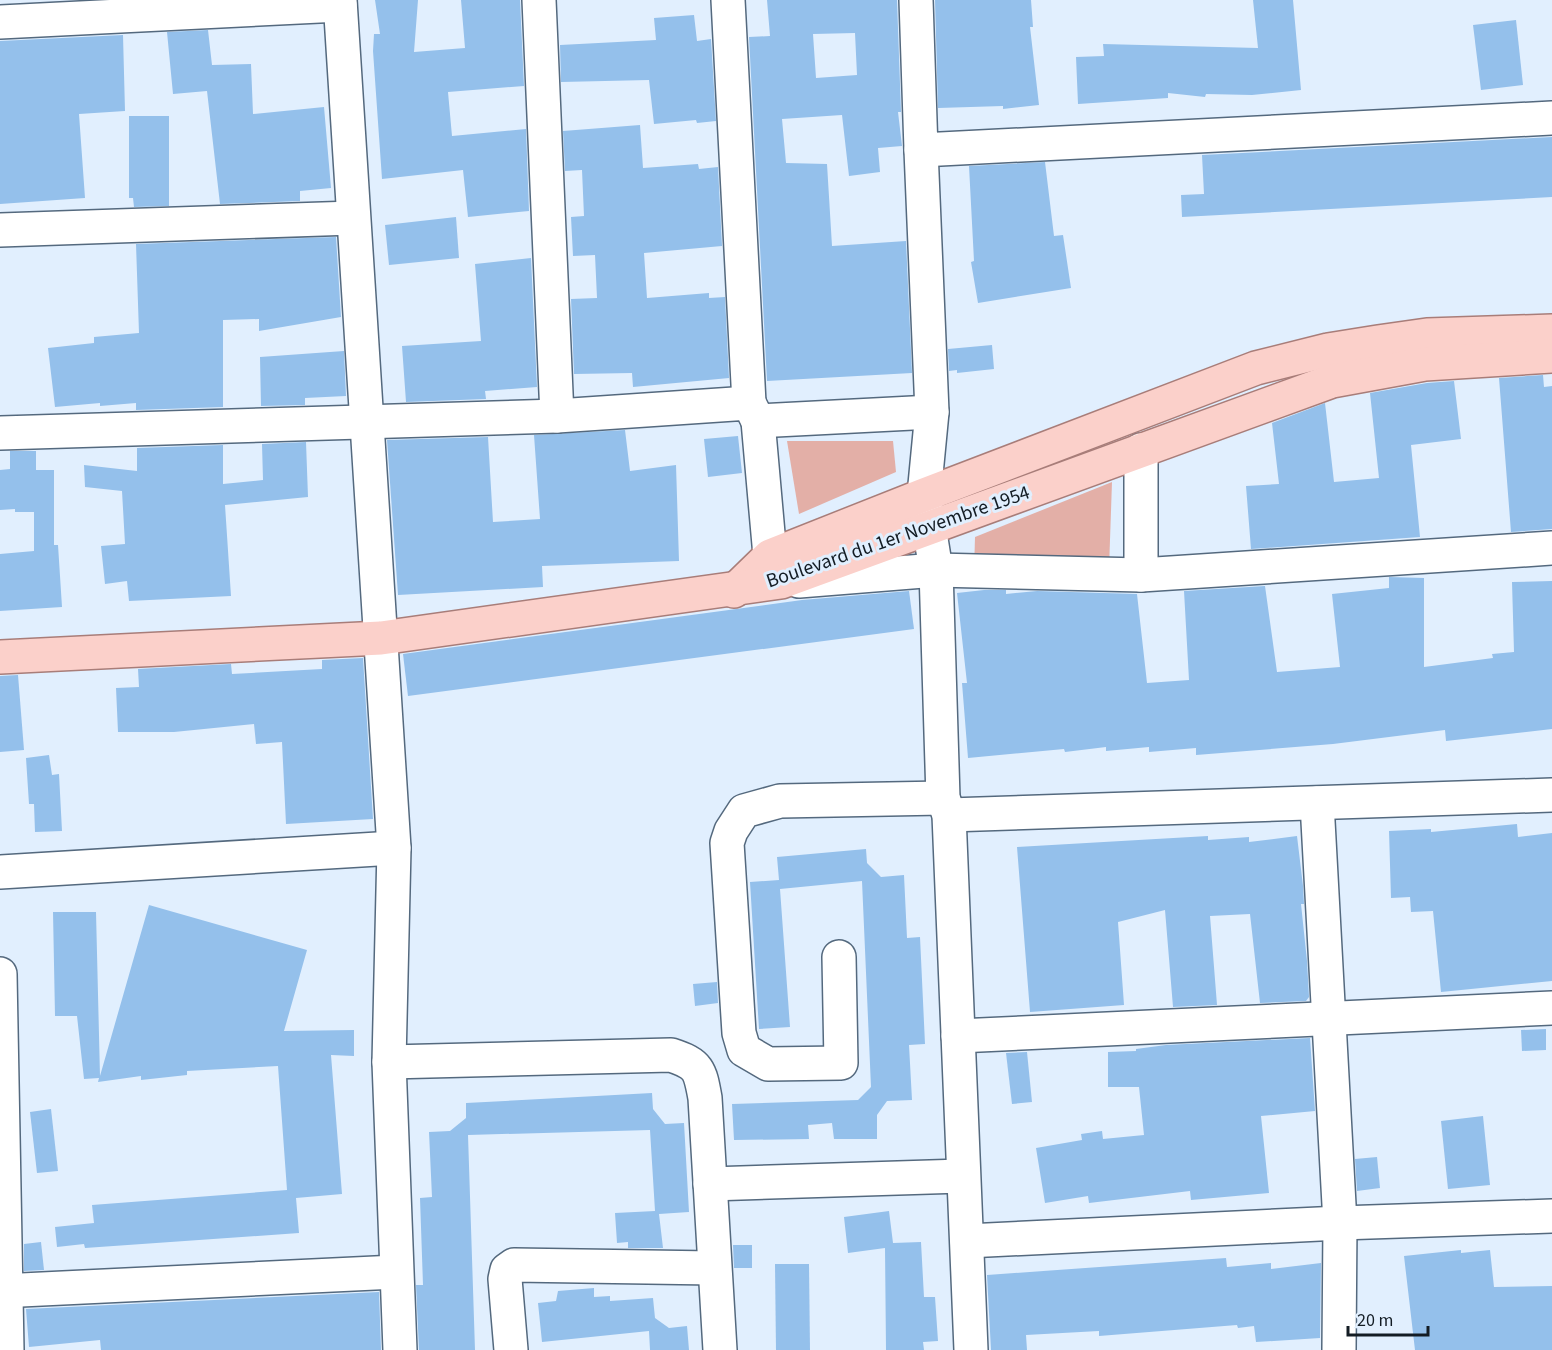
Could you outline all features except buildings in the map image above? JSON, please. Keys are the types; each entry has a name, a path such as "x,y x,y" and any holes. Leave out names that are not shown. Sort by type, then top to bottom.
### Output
{"main road":[{"name":"Boulevard du 1er Novembre 1954","path":"0,657 381,639 734,591 924,495 1267,366 1328,350 1427,335 1552,331"},
{"name":"Boulevard du 1er Novembre 1954","path":"776,569 929,529 1332,381 1425,364 1552,356"}],"street":[{"path":"539,0 557,416"},
{"path":"728,0 753,412 776,569 1141,575 1552,548"},
{"path":"916,0 932,412 924,495 936,570 971,1350"},
{"path":"0,22 340,2 394,848 389,1062 400,1350"},
{"path":"921,150 1552,118"},
{"path":"0,230 353,218"},
{"path":"0,433 367,420 753,412 932,412"},
{"path":"1140,450 1141,575"},
{"path":"838,957 841,1063 768,1064 744,1050 739,1033 733,960 727,843 731,831 744,811 780,801 946,807 1317,803 1552,795"},
{"path":"1317,803 1327,1019 1340,1223 1339,1350"},
{"path":"0,872 394,848"},
{"path":"0,974 4,1291 7,1350"},
{"path":"958,1036 1552,1008"},
{"path":"389,1062 671,1055 690,1061 700,1072 705,1098 720,1350"},
{"path":"710,1184 962,1176"},
{"path":"967,1240 1552,1216"},
{"path":"510,1350 505,1279 507,1270 514,1265 714,1268"},
{"path":"4,1291 396,1272"}],"shaded area":[{"path":"787,441 893,441 896,472 799,514"},
{"path":"1112,482 1109,569 974,573 975,537"}]}
